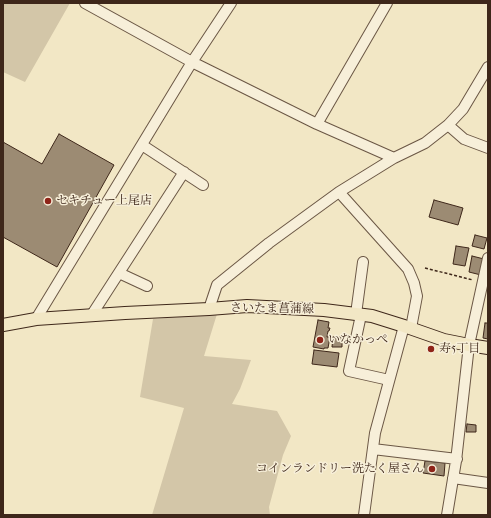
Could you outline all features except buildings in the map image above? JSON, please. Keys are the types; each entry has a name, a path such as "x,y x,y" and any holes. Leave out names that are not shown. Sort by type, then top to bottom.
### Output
{"main road":[{"name":"さいたま菖蒲線","path":"3,325 36,319 209,310 247,306 324,310 372,316 444,340 488,348"}],"street":[{"path":"85,3 192,62 317,124 394,158"},
{"path":"36,319 192,62 231,3"},
{"path":"317,124 387,3"},
{"path":"209,310 217,285 269,243 339,192 394,158 425,143 448,126 463,109 487,71"},
{"path":"448,126 464,139 488,148"},
{"path":"142,145 203,185"},
{"path":"91,316 184,172"},
{"path":"339,192 408,269 417,296 408,327 389,380 375,433 364,515"},
{"path":"447,515 457,459 469,345 488,258"},
{"path":"363,262 358,314 349,371 389,380"},
{"path":"119,273 148,286"},
{"path":"373,449 457,459"},
{"path":"453,478 488,483"}],"path":[{"path":"425,268 485,276"}],"shaded area":[{"path":"3,3 70,3 25,82 3,72"},
{"path":"217,314 204,356 251,360 240,389 232,404 277,411 291,436 283,455 269,507 270,515 152,515 184,408 140,397 153,319"}],"place":[{"name":"セキチュー上尾店","path":"48,201"},
{"name":"いなかっぺ","path":"320,340"},
{"name":"寿5丁目","path":"431,349"},
{"name":"コインランドリー洗たく屋さん","path":"432,469"}]}
